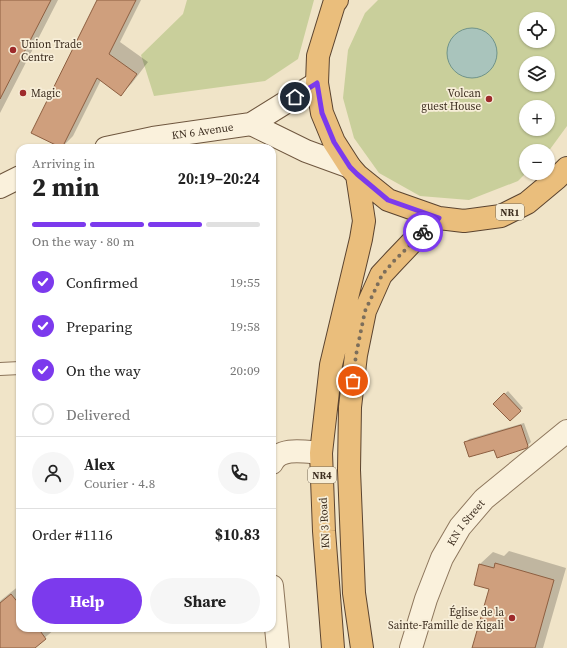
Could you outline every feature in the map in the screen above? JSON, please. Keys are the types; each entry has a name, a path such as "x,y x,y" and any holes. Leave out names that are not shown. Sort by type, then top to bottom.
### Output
{"highway":[{"name":"NR1","path":"335,1 318,56 317,83 322,113 334,142 353,171 388,200 439,218 464,221 501,216 527,203 567,168"},
{"name":"KN 3 Road","path":"333,648 324,531 321,453 331,365 361,239 364,220 353,171"},
{"name":"NR4","path":"362,648 354,593 348,470 350,407 356,355 365,311 382,275 415,239 439,218"}],"street":[{"name":"KN 6 Avenue","path":"125,144 153,138 251,124 317,83"},
{"path":"251,124 306,151 353,171"},
{"path":"0,187 16,179"},
{"name":"KN 1 Street","path":"411,648 426,599 439,565 460,527 484,499 567,430"},
{"path":"276,457 288,452 321,453"},
{"path":"276,627 278,648"}],"lane":[{"path":"0,369 16,368"}],"green space":[{"path":"187,0 314,0 298,59 265,81 154,96 141,55 183,14"},
{"path":"378,0 567,0 567,126 554,144 519,144 518,181 469,200 420,196 379,173 354,138 343,98 348,50 365,13"}],"water":[{"path":"472,28 482,30 490,35 495,43 497,53 495,63 490,71 482,76 472,78 462,76 454,71 449,63 447,53 449,43 454,35 462,30"}],"building":[{"name":"Union Trade Centre","path":"0,0 51,0 0,99"},
{"path":"97,0 136,0 109,54 137,74 121,96 97,78 64,144 54,144 31,133"},
{"path":"504,393 521,411 510,421 493,404"},
{"path":"521,425 528,446 527,448 497,458 494,450 469,457 464,442"},
{"name":"Église de la Sainte-Famille de Kigali","path":"495,563 554,580 535,648 472,648 489,589 474,585 479,564 494,568"},
{"path":"11,594 16,600 16,632 41,632 46,639 35,648 0,648 0,603"}],"way so far":[{"path":"353,381 356,355 365,311 382,275 423,232"}],"place":[{"name":"Union Trade Centre","path":"13,50"},
{"name":"Magic","path":"23,93"},
{"name":"Volcan guest House","path":"489,99"},
{"name":"Église de la Sainte-Famille de Kigali","path":"512,618"}],"route":[{"path":"295,97 317,83 322,113 334,142 350,167 388,200 439,218 423,232"}]}
